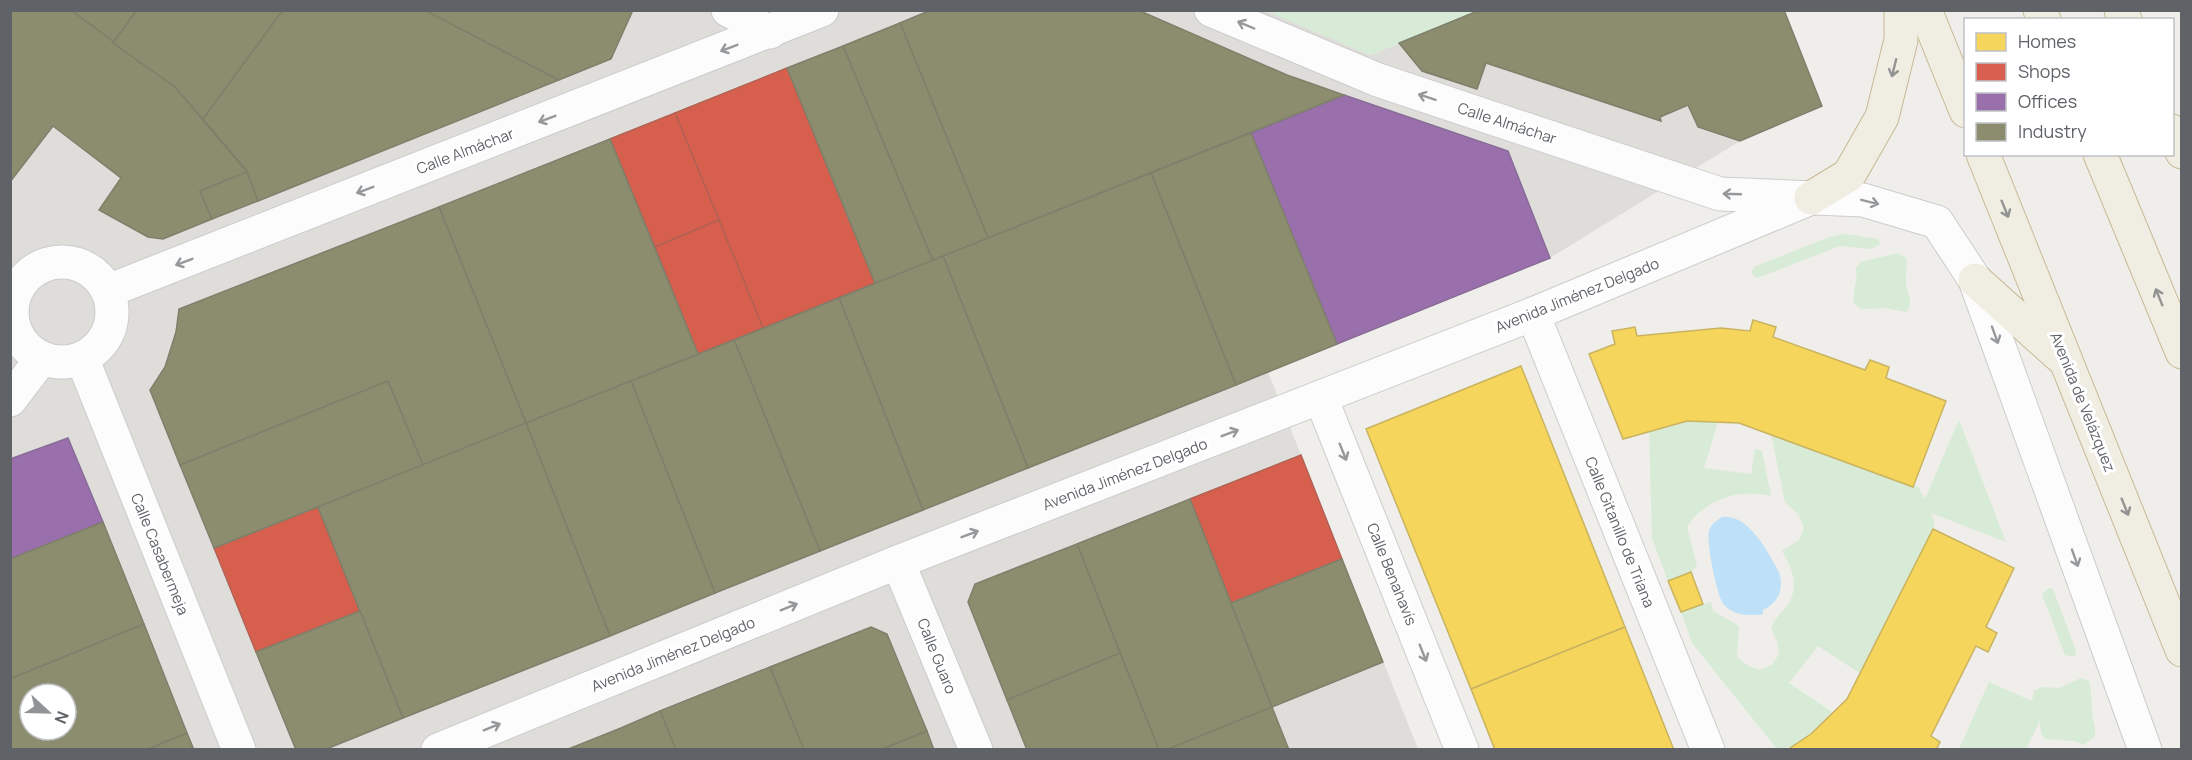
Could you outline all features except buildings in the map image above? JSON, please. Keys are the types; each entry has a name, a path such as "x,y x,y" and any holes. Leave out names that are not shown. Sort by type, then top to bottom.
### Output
{"highway":[{"path":"1812,198 1849,175 1882,117 1901,40 1901,10"},
{"path":"1925,10 1964,108"},
{"path":"2174,136 2181,152"},
{"name":"Avenida de Velázquez","path":"1984,156 2181,650"},
{"path":"2101,156 2181,352"},
{"path":"1975,280 2068,363"}],"street":[{"path":"728,10 770,32"},
{"name":"Calle Almáchar","path":"108,291 822,10"},
{"name":"Calle Almáchar","path":"1211,10 1378,81 1720,194 1863,200 1937,222 1975,280 2145,750"},
{"name":"Avenida Jiménez Delgado","path":"438,750 898,562 1533,314 1812,198"},
{"path":"57,261 73,262 88,268 100,278 108,291 112,307 111,322 100,343 82,358 69,361 42,358 27,349 17,335 12,319 15,282 42,265 57,261"},
{"name":"Calle Gitanillo de Triana","path":"1533,314 1708,750"},
{"path":"10,400 42,358"},
{"name":"Calle Casabermeja","path":"82,358 239,750"},
{"name":"Calle Benahavís","path":"1321,398 1462,750"},
{"name":"Calle Guaro","path":"898,562 976,750"}],"shaded area":[{"path":"1266,10 1370,55 1480,11 1784,11 1822,106 1740,141 1550,258 1268,372 1418,749 11,749 10,11"}],"green space":[{"path":"1266,11 1480,11 1370,55"},
{"path":"1845,234 1878,239 1880,244 1871,249 1840,246 1757,278 1751,273 1754,267 1829,237"},
{"path":"1898,253 1907,261 1906,284 1910,304 1906,312 1885,308 1861,309 1854,304 1856,268 1861,262"},
{"path":"1959,420 2006,542 1931,513 1935,523 1933,529 1861,674 1818,646 1789,683 1834,713 1801,742 1777,749 1692,643 1681,612 1711,602 1713,611 1739,626 1737,657 1748,666 1760,670 1772,665 1779,654 1777,641 1771,629 1790,601 1794,588 1791,569 1782,551 1799,540 1804,528 1798,514 1785,502 1771,434 1918,487 1925,499"},
{"path":"1687,421 1718,422 1704,468 1751,474 1755,449 1762,451 1771,496 1736,495 1724,498 1703,509 1687,527 1697,566 1691,572 1668,581 1652,538 1649,430"},
{"path":"2049,588 2053,589 2076,651 2074,657 2065,655 2042,594"},
{"path":"2081,678 2089,681 2095,732 2095,736 2084,745 2074,741 2045,739 2041,734 2040,721 2026,749 1959,749 1989,682 2032,701 2034,691 2042,687 2059,688"}],"water":[{"path":"1722,517 1741,521 1749,528 1763,545 1779,572 1781,584 1779,594 1773,603 1763,610 1763,614 1738,613 1728,609 1721,600 1708,537 1711,526"}]}
